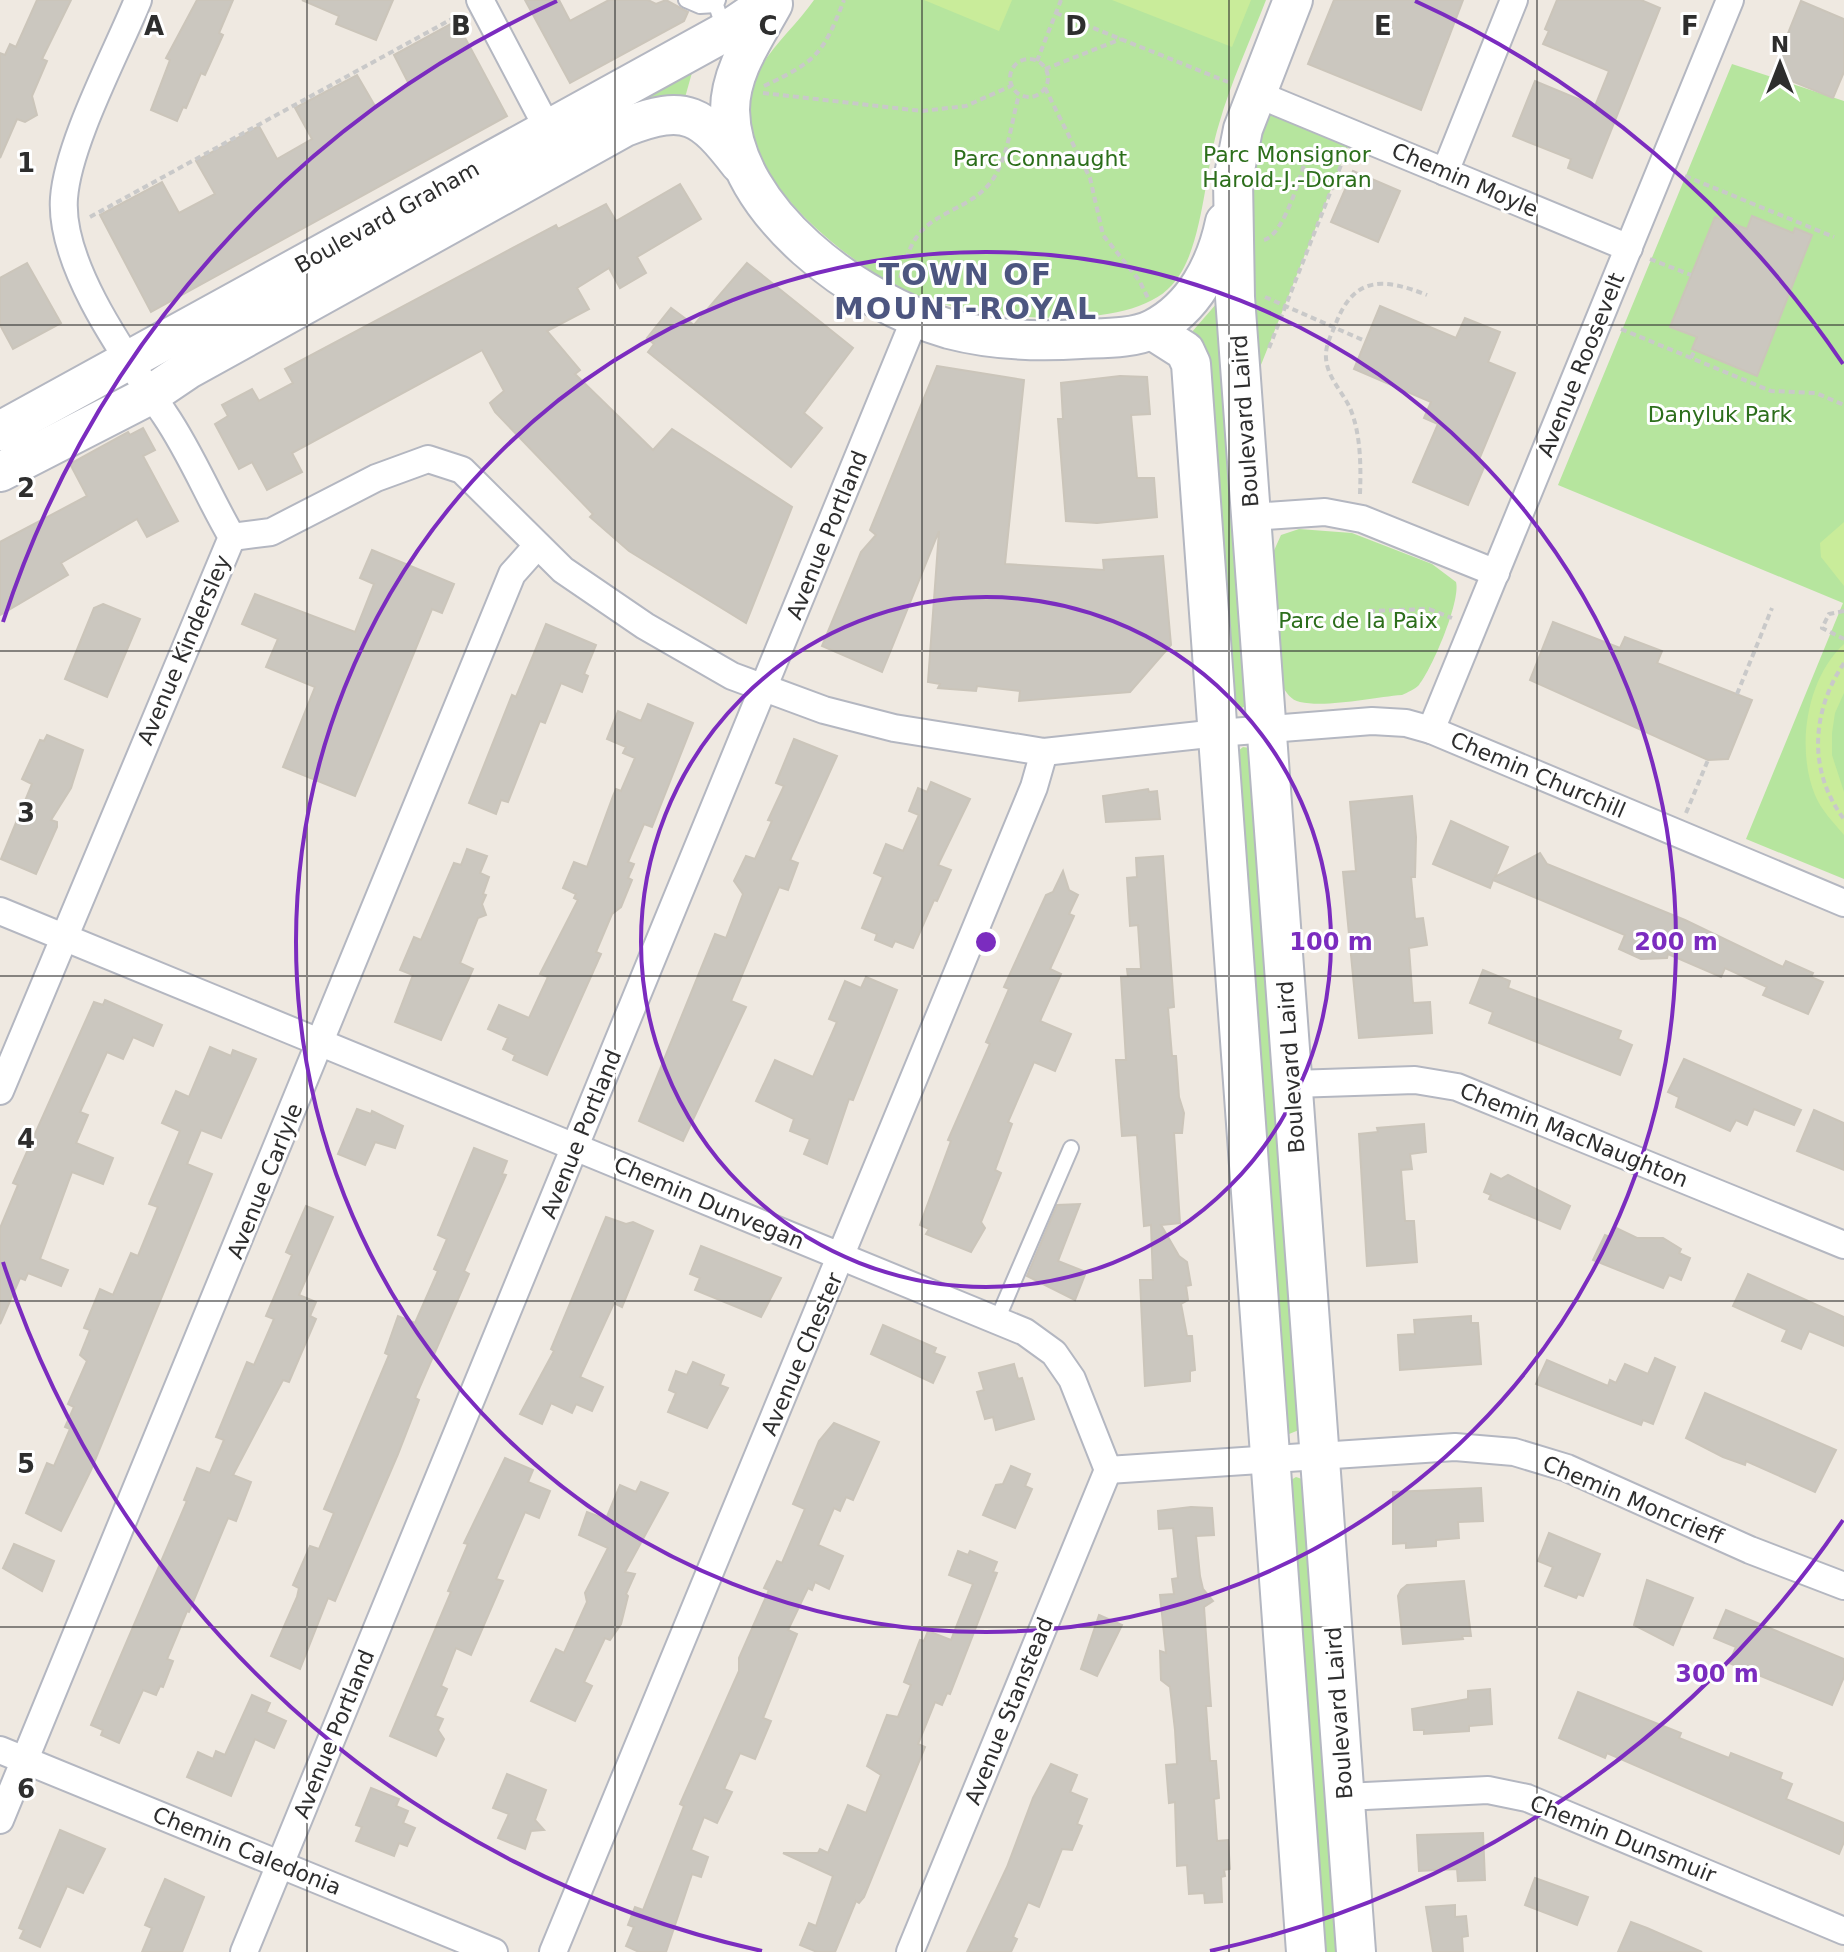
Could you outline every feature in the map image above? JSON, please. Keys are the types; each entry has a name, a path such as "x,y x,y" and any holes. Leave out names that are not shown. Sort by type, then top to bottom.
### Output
{"street":[{"name":"Avenue Kindersley","path":"0,1091 232,537 70,251 64,211 70,161 138,0"},
{"name":"Boulevard Graham","path":"0,431 548,129 720,12 774,0"},
{"path":"774,0 738,68 733,88 732,127 740,164 768,210 787,231 844,275 983,336 1047,341 1117,337 1184,306 1205,278 1219,249 1233,180"},
{"name":"Boulevard Laird","path":"1293,0 1243,129 1233,180 1235,264 1356,1952"},
{"path":"1445,172 1514,0"},
{"name":"Avenue Roosevelt","path":"1431,730 1496,573 1638,253 1730,0"},
{"path":"472,7 548,129"},
{"name":"Chemin Moyle","path":"1257,94 1638,253"},
{"name":"Boulevard Graham","path":"0,472 150,395 187,370 636,123 665,114 685,115 711,128 740,164"},
{"name":"Avenue Portland","path":"244,1952 765,689 906,302"},
{"path":"1151,320 1185,351 1191,364 1306,1952"},
{"name":"Chemin Churchill","path":"232,537 271,532 376,478 428,459 462,470 536,547 563,570 645,626 696,657 765,689 824,710 894,728 1044,752 1218,733 1390,721 1431,730 1844,903"},
{"path":"1252,517 1325,512 1362,519 1496,573"},
{"name":"Avenue Carlyle","path":"0,1820 512,574 536,547"},
{"name":"Avenue Chester","path":"553,1952 842,1259 1034,787 1044,752"},
{"name":"Chemin Dunvegan","path":"0,911 1025,1332 1054,1353 1072,1379 1108,1470"},
{"name":"Chemin MacNaughton","path":"1293,1084 1415,1080 1457,1087 1844,1245"},
{"name":"Chemin Moncrieff","path":"1320,1454 1455,1447 1514,1452 1567,1468 1750,1550 1844,1586"},
{"path":"1108,1470 1320,1454"},
{"name":"Avenue Stanstead","path":"910,1952 1108,1470"},
{"name":"Chemin Caledonia","path":"0,1750 494,1952"},
{"name":"Chemin Dunsmuir","path":"1345,1797 1488,1790 1527,1798 1844,1931"}],"lane":[{"path":"686,0 720,12"},
{"path":"997,1320 1071,1148"}],"path":[{"path":"844,0 818,55 792,74 760,90 922,111 966,106 1011,86"},
{"path":"1037,61 1061,0"},
{"path":"77,224 472,7"},
{"path":"1056,13 1257,94"},
{"path":"1045,69 1121,39"},
{"path":"1024,60 1037,61 1045,69 1048,81 1045,88 1032,97 1019,95 1011,86 1013,67 1024,60"},
{"path":"1045,88 1090,178 1103,235 1139,280 1151,320"},
{"path":"906,302 916,237 942,216 969,203 990,183 1000,166 1019,95"},
{"path":"1320,120 1277,234 1235,264 1286,307 1365,341"},
{"path":"1268,351 1353,134"},
{"path":"1681,175 1834,237"},
{"path":"1788,231 1792,221"},
{"path":"1638,253 1691,275"},
{"path":"1359,501 1361,474 1352,413 1328,370 1325,355 1342,306 1370,285 1397,283 1427,295"},
{"path":"1619,328 1771,391 1816,393 1844,405"},
{"path":"1691,358 1695,350"},
{"path":"1737,694 1772,608"},
{"path":"1369,611 1429,609 1452,618"},
{"path":"1844,611 1829,614 1822,628 1844,639"},
{"path":"1844,663 1823,707 1817,750 1821,775 1831,802 1844,819"},
{"path":"1686,813 1708,760"}],"green space":[{"name":"Parc Connaught","path":"814,0 1266,0 1219,124 1191,252 1172,285 1151,301 1123,311 1053,318 1016,316 923,298 867,268 836,245 781,190 761,160 749,129 748,100 758,72"},
{"path":"924,0 1012,0 999,31"},
{"path":"1112,0 1251,0 1232,47"},
{"path":"695,62 684,101 643,102 642,95"},
{"name":"Danyluk Park","path":"1732,64 1844,101 1844,879 1746,839 1843,603 1558,485"},
{"name":"Parc Monsignor Harold-J.-Doran","path":"1257,94 1353,134 1243,410 1243,129"},
{"path":"1224,295 1247,705 1240,709 1233,707 1191,333"},
{"path":"1844,522 1844,586 1821,557 1820,543"},
{"name":"Parc de la Paix","path":"1299,529 1352,533 1432,564 1456,582 1454,604 1444,635 1425,677 1415,688 1402,695 1323,704 1300,702 1287,693 1282,685 1272,555 1281,535"},
{"path":"1844,644 1844,693 1835,713 1832,755 1844,792 1844,835 1815,795 1809,777 1806,736 1813,695 1831,659"},
{"path":"1243,747 1249,748 1299,1430 1289,1434 1285,1432 1238,751"},
{"path":"1296,1477 1305,1480 1341,1952 1320,1952 1291,1480"}],"building":[{"path":"37,0 71,0 42,59 47,61 32,96 37,115 25,122 17,119 0,158 0,53 5,55 10,44 16,47"},
{"path":"197,0 233,0 219,33 223,35 205,75 201,73 177,121 151,110 170,60 166,58"},
{"path":"302,0 393,0 376,40 336,24 339,16"},
{"path":"525,0 559,0 570,21 609,0 648,0 656,4 666,0 688,12 684,21 570,83"},
{"path":"1334,0 1463,0 1421,110 1308,64"},
{"path":"1557,0 1641,0 1660,8 1592,178 1568,168 1571,159 1513,136 1535,81 1595,106 1609,71 1543,44 1549,31 1545,29"},
{"path":"1801,1 1844,19 1844,72 1833,98 1772,73"},
{"path":"456,21 507,116 151,312 100,215 162,182 179,213 215,194 196,161 259,126 277,159 312,139 295,108 357,75 375,106 410,86 394,55"},
{"path":"1353,171 1400,191 1378,242 1331,222"},
{"path":"680,184 701,219 637,257 646,273 620,288 609,268 577,288 589,309 547,331 580,370 575,374 653,450 672,429 792,507 746,623 629,551 590,517 593,514 495,412 490,403 504,391 482,350 292,453 302,472 267,490 252,462 239,469 215,424 228,416 222,405 252,389 259,401 293,383 285,369 556,225 558,229 606,204 616,221"},
{"path":"1752,216 1793,233 1795,228 1812,235 1757,376 1692,349 1697,337 1670,327 1715,217 1747,229"},
{"path":"27,263 61,323 13,349 0,325 0,278"},
{"path":"747,263 853,348 804,413 822,428 791,467 648,352 654,344 647,338 671,308 694,325"},
{"path":"1380,306 1456,338 1465,318 1500,332 1488,362 1515,373 1478,462 1485,465 1468,505 1413,482 1438,424 1424,418 1431,402 1354,369"},
{"path":"937,366 1024,380 1005,564 1104,570 1103,560 1163,556 1171,645 1130,692 1019,701 1020,691 977,686 976,691 938,688 940,684 928,682 939,531 882,672 822,646 861,552 876,535 870,530"},
{"path":"1120,376 1147,377 1150,414 1131,415 1137,478 1154,478 1157,517 1097,523 1066,521 1058,419 1063,419 1061,383"},
{"path":"143,428 155,450 143,456 178,521 147,537 137,519 61,563 68,575 0,615 0,542 87,496 70,464 128,432 130,435"},
{"path":"372,550 454,584 442,613 432,609 355,796 283,767 315,687 266,667 278,639 242,624 255,594 355,632 374,584 360,578"},
{"path":"103,604 140,619 107,697 65,679 94,608"},
{"path":"1553,622 1620,648 1625,637 1662,651 1657,663 1752,700 1728,759 1708,760 1530,680"},
{"path":"546,624 596,645 584,674 588,676 582,692 561,683 545,723 540,721 508,802 501,800 496,814 469,803 512,695 516,697"},
{"path":"648,704 693,723 652,827 644,824 628,862 634,864 628,878 632,880 621,907 612,914 596,952 601,954 547,1075 513,1060 515,1055 503,1049 508,1038 488,1029 499,1005 529,1018 548,977 540,974 578,900 574,898 576,894 563,888 574,862 587,867 616,789 621,791 635,758 623,753 626,747 607,739 618,711 641,721"},
{"path":"47,735 83,750 71,788 51,820 57,822 57,827 36,874 1,859 32,784 22,779 40,740 44,741"},
{"path":"794,739 837,756 790,860 798,863 788,890 779,887 731,1001 746,1007 683,1141 639,1121 715,934 726,938 743,894 734,881 746,856 755,859 772,821 768,820 784,786 776,783"},
{"path":"931,782 970,799 938,865 951,870 913,948 895,941 892,947 875,940 877,934 862,928 883,877 874,873 886,844 903,851 919,815 909,811 918,788 927,792"},
{"path":"1148,789 1149,792 1157,791 1160,819 1106,822 1103,796"},
{"path":"1412,796 1416,837 1415,877 1411,877 1415,919 1423,918 1427,945 1409,948 1413,1003 1430,1002 1432,1033 1359,1038 1343,872 1356,871 1350,802"},
{"path":"1451,821 1508,847 1495,877 1540,853 1547,864 1685,920 1783,967 1786,961 1813,973 1811,977 1823,982 1808,1014 1763,995 1767,987 1725,968 1721,977 1668,954 1667,958 1641,959 1619,949 1625,935 1493,880 1490,888 1433,864"},
{"path":"467,849 487,856 480,873 489,877 482,904 486,915 478,918 460,963 473,969 441,1040 395,1022 413,975 400,970 414,937 421,940 454,863 461,865"},
{"path":"1163,856 1174,1007 1168,1008 1172,1056 1176,1056 1179,1097 1184,1113 1182,1133 1174,1133 1180,1223 1161,1225 1179,1256 1187,1262 1191,1285 1186,1286 1188,1300 1181,1304 1187,1336 1192,1336 1195,1370 1190,1371 1190,1381 1145,1386 1140,1280 1153,1280 1151,1225 1144,1226 1137,1135 1122,1136 1116,1060 1126,1060 1121,977 1128,977 1127,969 1141,969 1138,925 1130,926 1127,878 1137,877 1136,858"},
{"path":"1063,871 1069,890 1078,895 1069,914 1074,916 1050,969 1061,974 1040,1021 1071,1034 1055,1071 1034,1062 1008,1122 1012,1124 995,1170 1001,1173 981,1222 985,1228 971,1252 926,1234 929,1229 920,1225 951,1141 948,1140 990,1044 986,1042 1009,989 1004,987 1046,895 1053,892"},
{"path":"1483,970 1510,981 1508,988 1621,1031 1618,1039 1632,1045 1620,1075 1489,1023 1493,1012 1470,1003"},
{"path":"866,977 897,990 853,1100 849,1099 827,1164 804,1154 810,1139 790,1131 794,1119 756,1101 775,1060 813,1077 837,1022 829,1019 845,981 861,988"},
{"path":"105,1000 162,1025 153,1046 133,1037 123,1059 107,1052 80,1112 88,1115 76,1143 113,1158 103,1184 72,1172 40,1259 68,1270 61,1286 28,1273 25,1280 20,1278 0,1324 0,1228 18,1185 13,1183 94,1002 103,1005"},
{"path":"210,1047 231,1056 233,1050 256,1059 221,1138 201,1130 187,1164 212,1174 91,1470 61,1531 26,1513 47,1463 54,1466 70,1429 65,1427 74,1407 68,1404 87,1361 80,1355 90,1330 84,1328 100,1289 113,1295 131,1253 138,1256 158,1207 149,1204 180,1131 162,1123 176,1091 189,1097"},
{"path":"1684,1059 1801,1110 1794,1125 1754,1109 1747,1125 1736,1120 1730,1131 1676,1107 1679,1097 1668,1092"},
{"path":"357,1109 371,1114 372,1111 403,1126 395,1148 375,1142 365,1165 338,1154"},
{"path":"1814,1110 1844,1123 1844,1170 1797,1151"},
{"path":"1424,1124 1426,1152 1410,1154 1412,1169 1401,1170 1405,1221 1414,1221 1417,1262 1367,1266 1359,1134 1378,1132 1377,1128"},
{"path":"474,1148 507,1161 502,1174 506,1175 464,1271 469,1274 415,1398 419,1400 398,1454 335,1601 328,1598 300,1669 271,1656 297,1597 299,1588 293,1585 310,1546 319,1549 334,1513 324,1509 389,1355 385,1353 398,1316 415,1323 438,1271 434,1269 447,1239 438,1235"},
{"path":"1491,1174 1501,1179 1508,1175 1570,1206 1560,1229 1489,1199 1491,1195 1484,1192"},
{"path":"1080,1204 1058,1261 1086,1272 1075,1300 1027,1276 1057,1205"},
{"path":"306,1206 333,1217 299,1295 316,1302 310,1316 316,1319 289,1382 283,1380 233,1475 251,1482 236,1521 228,1518 187,1611 167,1659 173,1661 163,1687 160,1686 156,1695 143,1690 119,1743 101,1735 103,1730 91,1725 187,1501 184,1500 197,1468 210,1473 224,1440 216,1437 247,1362 254,1365 274,1319 266,1316 292,1255 286,1252"},
{"path":"606,1217 626,1224 633,1222 653,1231 622,1307 614,1303 580,1377 603,1387 592,1411 576,1404 572,1413 551,1403 542,1424 520,1414 554,1351 551,1349"},
{"path":"1614,1227 1637,1238 1663,1238 1681,1249 1679,1253 1690,1258 1681,1280 1669,1275 1663,1288 1593,1260 1605,1235 1610,1237"},
{"path":"701,1246 781,1278 761,1317 695,1290 700,1278 690,1274"},
{"path":"1748,1274 1844,1317 1844,1346 1809,1331 1801,1349 1782,1341 1787,1330 1733,1306"},
{"path":"1471,1316 1471,1323 1478,1323 1481,1364 1400,1370 1398,1335 1415,1334 1414,1320"},
{"path":"883,1325 936,1348 934,1353 945,1357 933,1383 871,1354"},
{"path":"1655,1358 1675,1367 1653,1424 1643,1420 1641,1425 1536,1384 1547,1360 1608,1386 1610,1380 1616,1383 1625,1364 1648,1374"},
{"path":"693,1362 724,1375 720,1385 728,1388 707,1428 668,1412 676,1393 669,1390 676,1371 687,1375"},
{"path":"1014,1364 1018,1379 1022,1378 1034,1419 996,1430 993,1417 985,1419 977,1392 984,1390 979,1373"},
{"path":"1705,1393 1836,1450 1815,1492 1746,1461 1745,1465 1723,1457 1686,1438"},
{"path":"834,1423 879,1442 853,1500 846,1497 840,1511 834,1508 818,1545 843,1556 829,1589 815,1582 812,1590 808,1588 788,1630 797,1634 763,1718 771,1721 755,1759 740,1753 724,1789 732,1792 717,1823 704,1817 691,1850 708,1857 701,1877 692,1874 666,1952 639,1952 626,1946 634,1927 628,1925 635,1907 643,1910 684,1806 680,1804 739,1671 739,1658 769,1590 764,1588 777,1561 782,1563 805,1509 793,1504 819,1441"},
{"path":"505,1458 533,1470 528,1482 550,1491 539,1518 525,1512 496,1579 503,1581 471,1655 456,1648 441,1686 447,1689 435,1716 443,1719 438,1730 444,1739 436,1756 390,1736 451,1592 448,1591 468,1544 464,1543"},
{"path":"1011,1466 1030,1474 1025,1486 1032,1489 1015,1528 983,1515 996,1485 1003,1484"},
{"path":"641,1482 668,1493 625,1572 635,1574 626,1594 621,1624 610,1640 605,1638 584,1682 592,1686 575,1721 531,1701 556,1649 564,1653 587,1602 585,1593 608,1548 579,1535 587,1512 606,1519 620,1485 636,1492"},
{"path":"1481,1488 1483,1521 1458,1522 1459,1538 1436,1540 1436,1546 1406,1548 1406,1543 1393,1544 1393,1492"},
{"path":"1212,1508 1214,1535 1196,1536 1203,1589 1213,1601 1204,1607 1211,1706 1206,1706 1210,1761 1216,1761 1219,1798 1214,1799 1217,1841 1228,1840 1230,1869 1224,1870 1225,1876 1221,1877 1222,1902 1205,1903 1204,1893 1189,1894 1187,1865 1177,1866 1175,1802 1169,1803 1166,1765 1177,1764 1175,1730 1170,1687 1161,1680 1160,1651 1166,1653 1160,1595 1174,1594 1172,1579 1178,1578 1173,1528 1159,1529 1158,1511"},
{"path":"1549,1533 1600,1554 1583,1596 1578,1594 1576,1598 1545,1586 1553,1567 1538,1561"},
{"path":"14,1544 54,1561 42,1591 3,1568"},
{"path":"958,1551 968,1555 970,1551 997,1562 993,1572 997,1573 950,1694 947,1693 942,1705 935,1702 918,1744 925,1747 864,1897 859,1903 856,1901 835,1952 817,1952 800,1945 809,1923 816,1926 833,1876 783,1853 818,1853 820,1849 828,1853 848,1805 866,1813 881,1775 867,1766 887,1715 898,1717 911,1685 904,1682 920,1640 924,1641 928,1631 951,1640 973,1584 949,1575"},
{"path":"1647,1580 1693,1598 1673,1645 1634,1625"},
{"path":"1464,1581 1471,1636 1403,1644 1398,1596 1401,1590 1407,1585"},
{"path":"1726,1610 1844,1659 1844,1677 1832,1705 1729,1663 1736,1647 1714,1638"},
{"path":"1099,1615 1122,1625 1097,1676 1081,1669"},
{"path":"1490,1689 1492,1724 1469,1726 1469,1731 1424,1734 1424,1730 1414,1730 1412,1709 1468,1699 1468,1691"},
{"path":"1578,1692 1681,1733 1679,1738 1729,1758 1731,1753 1782,1773 1780,1779 1792,1784 1786,1799 1844,1823 1844,1842 1839,1854 1607,1753 1605,1758 1559,1738"},
{"path":"252,1695 270,1703 266,1712 286,1721 274,1748 255,1739 231,1796 187,1777 198,1752 213,1759 216,1751 225,1755"},
{"path":"1051,1764 1077,1775 1070,1792 1087,1799 1077,1824 1082,1826 1072,1850 1062,1849 1039,1907 1028,1902 1013,1937 1017,1939 1011,1952 967,1952 1007,1867 1033,1798"},
{"path":"507,1774 546,1790 535,1820 544,1830 531,1831 525,1849 498,1838 509,1814 493,1808"},
{"path":"371,1788 399,1799 396,1806 408,1811 403,1823 415,1828 407,1846 399,1843 394,1856 356,1841 362,1827 356,1825"},
{"path":"60,1830 105,1849 83,1893 67,1886 40,1947 20,1938 24,1930 19,1928"},
{"path":"1483,1833 1485,1880 1458,1881 1457,1869 1419,1871 1417,1835"},
{"path":"1535,1878 1588,1897 1577,1925 1525,1905"},
{"path":"165,1879 204,1897 182,1952 142,1952 152,1928 145,1925"},
{"path":"1455,1905 1455,1917 1466,1916 1468,1936 1462,1937 1463,1952 1433,1952 1426,1907"},
{"path":"1631,1922 1647,1928 1702,1952 1618,1952"}],"district":[{"name":"TOWN OF MOUNT-ROYAL","path":"966,291"}]}
